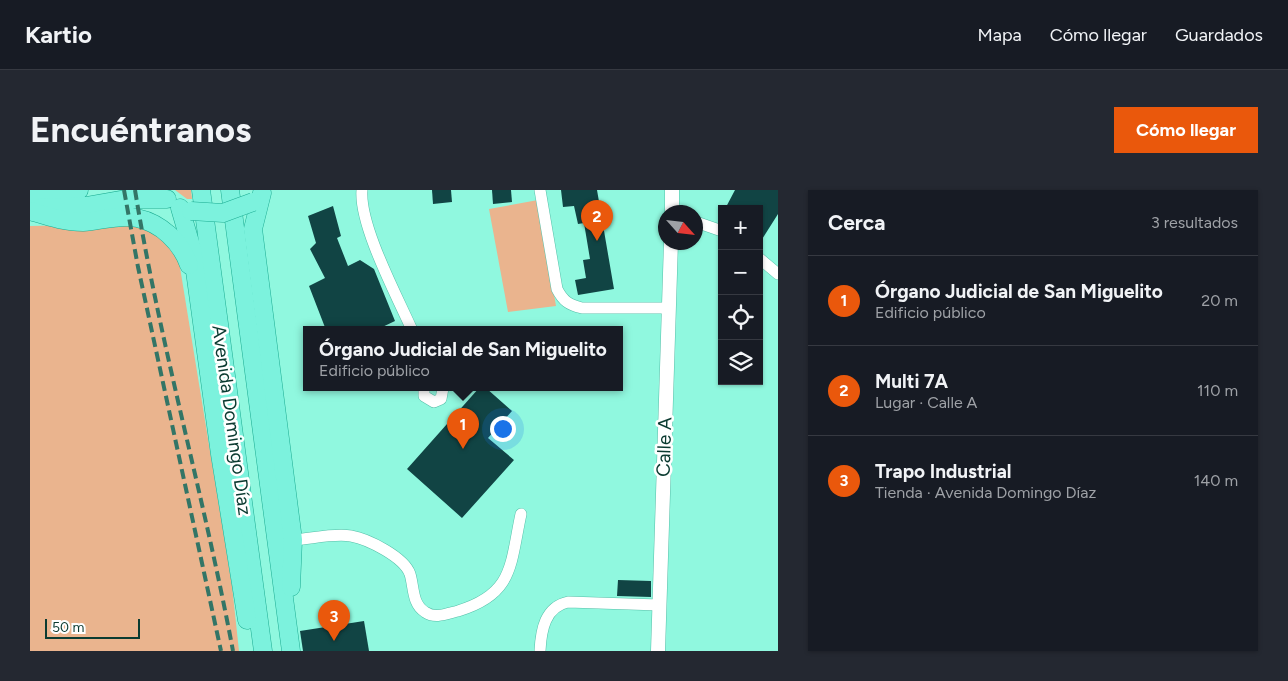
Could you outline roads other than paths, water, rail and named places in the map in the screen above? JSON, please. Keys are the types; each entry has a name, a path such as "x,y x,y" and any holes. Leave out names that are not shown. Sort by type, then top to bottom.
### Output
{"main road":[{"path":"30,195 52,196 78,190"},
{"name":"Avenida Domingo Díaz","path":"201,190 263,651"},
{"name":"Avenida Domingo Díaz","path":"230,190 291,651"},
{"path":"259,195 253,229 294,540 288,630"},
{"path":"30,207 68,208 126,199 174,202 223,213 259,195"},
{"path":"174,202 189,235 220,454 248,627 255,651"},
{"path":"30,211 61,220 82,222 136,217 158,226 175,239 186,257 196,284"}],"street":[{"path":"362,190 361,203 371,235 410,326"},
{"path":"540,190 557,289 563,300 572,306 582,308 669,308"},
{"path":"672,190 672,205"},
{"path":"703,224 718,230"},
{"name":"Calle A","path":"658,651 671,250"},
{"path":"763,261 778,274"},
{"path":"424,391 424,396 434,402 441,399 442,391"},
{"path":"294,540 349,536 392,554 408,570 417,604 425,612 436,616 478,605 500,587 508,571 521,514"},
{"path":"540,651 541,634 547,617 558,604 568,602 659,605"}],"railway":[{"path":"124,190 138,267 221,651"},
{"path":"135,190 169,363 209,535 233,651"}],"place":[{"name":"Multi 7A","path":"597,241"},
{"name":"Órgano Judicial de San Miguelito","path":"463,449"},
{"name":"Trapo Industrial","path":"334,641"}]}
